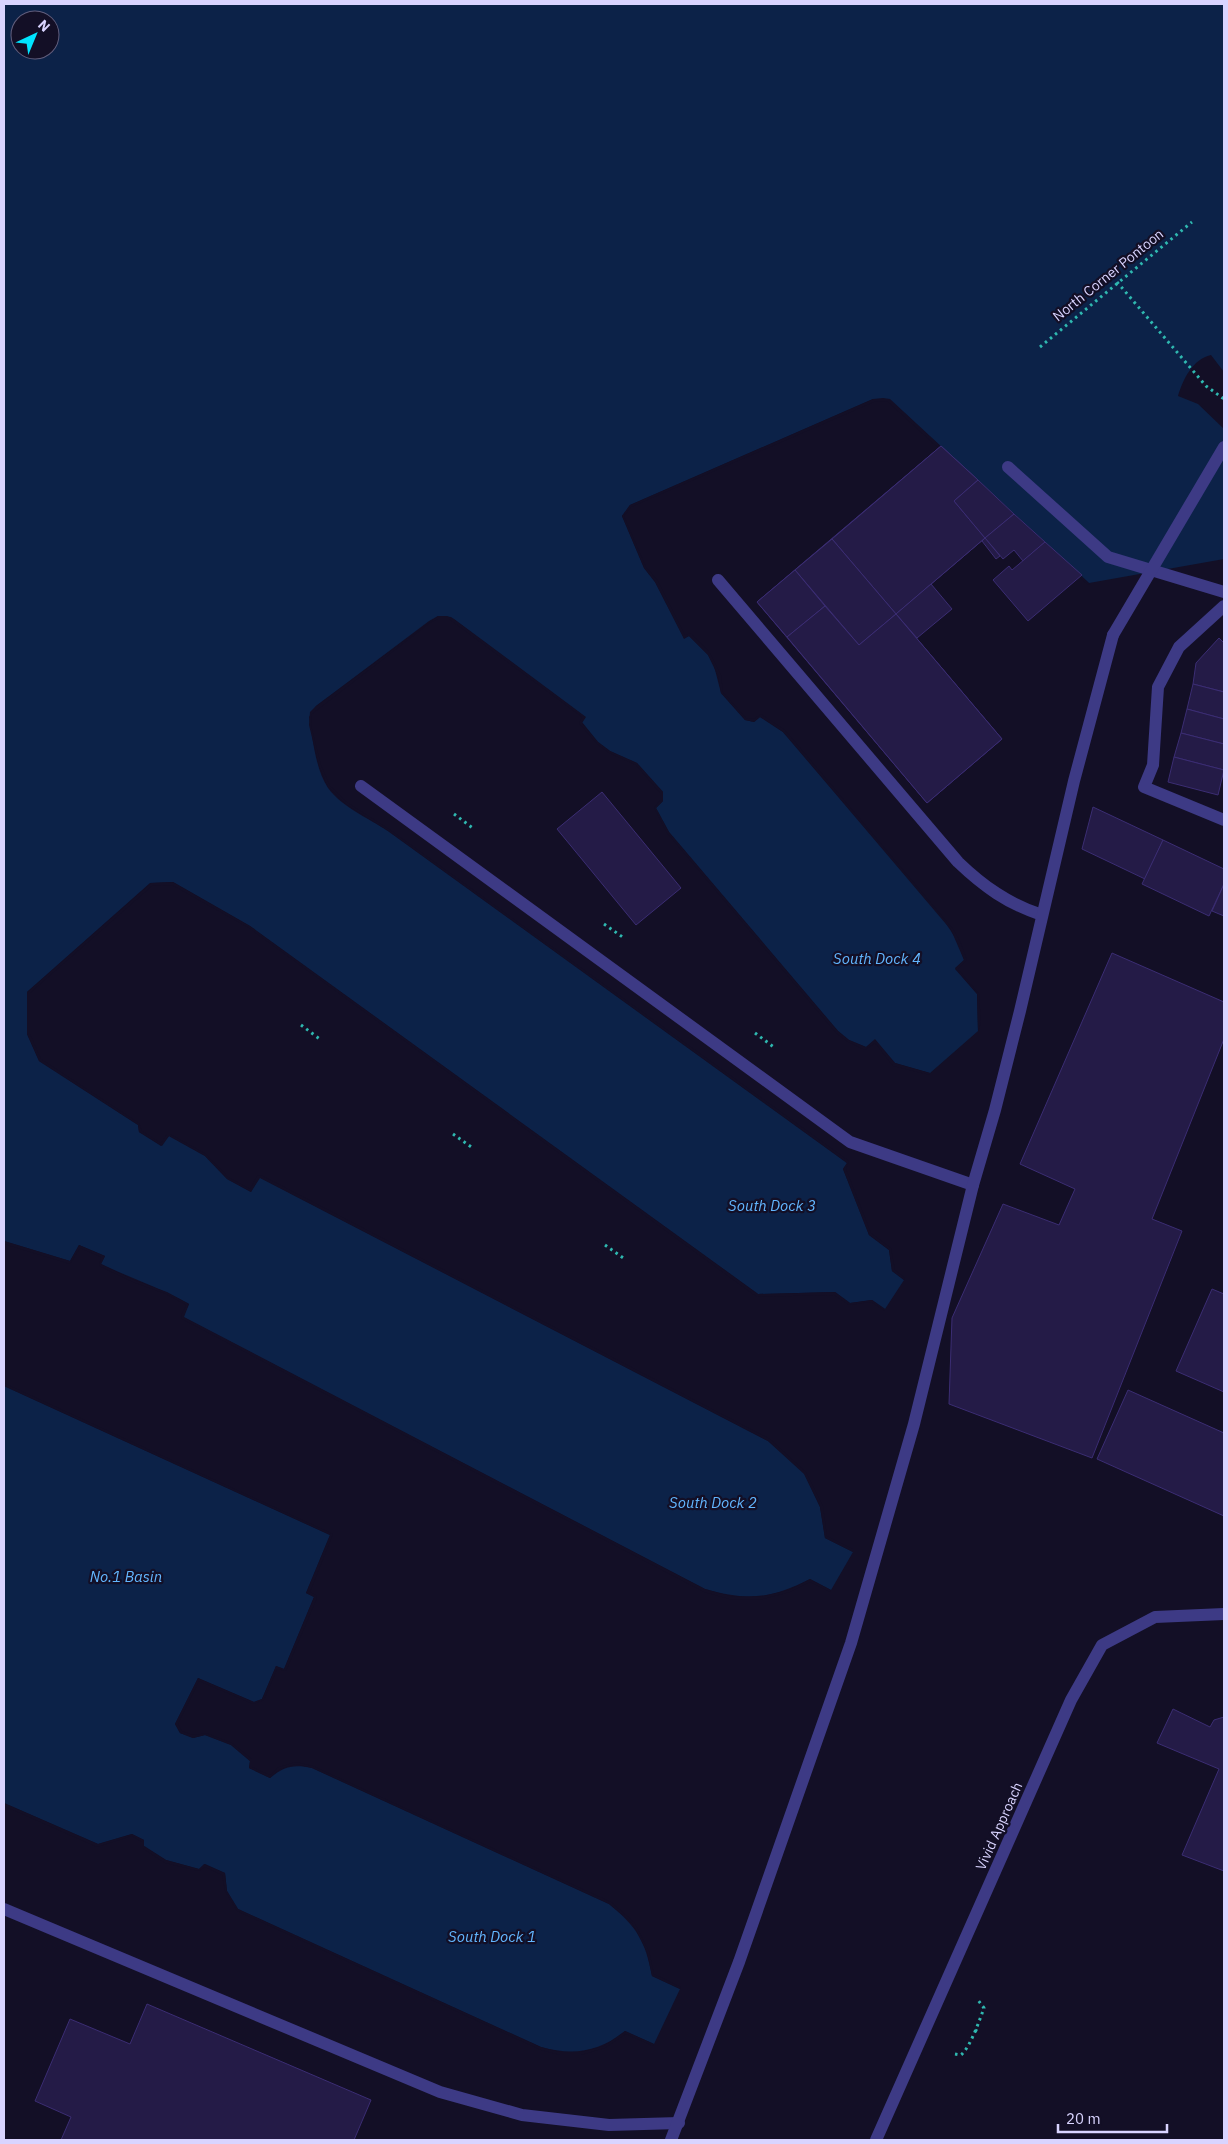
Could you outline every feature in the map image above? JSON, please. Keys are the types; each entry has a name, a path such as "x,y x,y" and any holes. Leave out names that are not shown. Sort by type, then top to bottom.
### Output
{"street":[{"path":"671,2140 739,1962 851,1643 914,1424 973,1185 995,1110 1113,635 1224,447"},
{"path":"1008,467 1108,557 1224,592"},
{"path":"718,580 958,862 1014,905 1042,915"},
{"path":"1224,606 1179,647 1158,687 1153,765 1144,787 1224,820"},
{"path":"361,786 850,1142 973,1185"},
{"name":"Vivid Approach","path":"876,2140 1071,1700 1102,1645 1155,1617 1224,1614"},
{"path":"4,1909 440,2092 522,2115 609,2125 679,2123"}],"path":[{"name":"North Corner Pontoon","path":"1040,347 1192,222"},
{"path":"1117,282 1206,386 1224,399"},
{"path":"454,814 474,829"},
{"path":"604,924 624,938"},
{"path":"301,1025 322,1040"},
{"path":"755,1033 775,1048"},
{"path":"453,1134 474,1149"},
{"path":"606,1245 626,1260"},
{"path":"955,2054 962,2055 965,2052 975,2030 984,2008 978,2000"},
{"path":"975,2030 979,2032"}],"water":[{"path":"4,4 1224,4 1224,372 1211,355 1205,357 1194,365 1183,383 1178,396 1198,404 1224,429 1224,559 1089,583 890,400 873,399 630,505 622,516 644,568 655,582 684,638 689,636 708,655 714,666 721,693 745,720 754,722 760,717 783,732 943,919 958,942 964,960 955,969 977,994 978,1031 930,1073 895,1063 875,1040 866,1047 849,1040 838,1031 669,832 656,808 663,801 663,792 637,763 610,751 598,742 582,722 585,717 451,617 438,616 429,621 316,706 309,717 320,772 328,788 340,801 388,831 847,1163 843,1169 869,1235 889,1250 892,1271 904,1280 885,1309 872,1300 850,1303 835,1292 758,1294 250,926 173,882 150,883 27,992 27,1034 39,1061 138,1125 139,1132 161,1146 169,1136 205,1156 227,1179 251,1192 259,1177 768,1441 804,1473 820,1507 825,1538 853,1552 831,1590 810,1579 783,1591 759,1596 734,1595 705,1589 183,1317 189,1304 101,1264 105,1256 79,1245 70,1261 4,1241"},
{"path":"4,1386 330,1535 306,1593 314,1597 284,1669 276,1666 262,1699 254,1702 198,1678 175,1724 180,1733 193,1738 205,1735 231,1745 250,1761 249,1768 270,1778 289,1767 312,1768 609,1904 627,1920 643,1943 652,1976 680,1989 654,2044 625,2031 605,2044 585,2050 564,2051 541,2047 238,1909 227,1891 225,1873 205,1864 199,1869 166,1860 144,1846 144,1840 132,1834 98,1844 4,1803"}],"pier":[{"path":"873,399 890,399 1091,585 1087,584 888,402 883,401 874,402 631,507 624,516 646,567 658,581 685,635 691,633 710,653 721,675 723,692 746,718 754,719 761,714 785,730 953,929 967,960 958,969 979,994 981,1023 978,1031 977,994 955,968 964,960 951,930 783,732 760,717 754,722 745,720 721,693 718,676 708,655 689,636 684,639 655,582 644,568 622,516 630,505"},
{"path":"438,616 447,616 454,619 586,717 582,723 598,742 610,751 637,763 663,792 663,801 656,808 669,832 838,1031 849,1040 866,1047 875,1039 895,1063 930,1073 930,1075 893,1066 875,1043 865,1050 848,1042 836,1033 667,833 654,808 660,800 660,793 636,765 609,753 597,744 579,723 582,717 449,619 438,619 430,623 312,714 311,725 321,765 330,786 348,803 389,829 849,1161 846,1169 871,1233 891,1248 895,1270 905,1278 904,1280 892,1271 889,1250 869,1235 843,1169 847,1163 388,831 347,805 328,787 319,766 309,725 310,712"},
{"path":"173,882 250,926 758,1294 835,1292 850,1303 872,1300 885,1309 885,1311 871,1302 849,1305 834,1295 757,1297 249,928 172,885 152,886 30,993 30,1034 41,1059 139,1123 142,1131 161,1143 167,1134 170,1134 206,1154 228,1177 250,1189 257,1176 261,1175 770,1439 806,1472 823,1506 827,1536 853,1549 853,1552 825,1538 820,1507 804,1474 768,1441 260,1178 251,1192 227,1179 205,1156 169,1136 162,1146 139,1132 138,1125 39,1061 27,1034 27,992 151,883"},
{"path":"4,1241 70,1261 79,1245 105,1256 101,1264 134,1280 167,1292 189,1304 184,1317 705,1589 734,1597 763,1596 789,1590 810,1579 831,1590 830,1592 810,1582 790,1592 763,1599 733,1600 704,1592 182,1319 181,1316 186,1305 166,1294 133,1282 99,1266 101,1257 80,1248 70,1264 4,1244"},
{"path":"4,1383 333,1534 310,1592 316,1595 317,1598 286,1671 277,1669 264,1700 253,1704 199,1681 178,1724 182,1731 193,1735 206,1733 232,1743 252,1759 252,1767 270,1775 279,1767 296,1762 313,1766 611,1902 634,1922 649,1951 654,1974 681,1987 680,1989 652,1976 647,1952 632,1923 609,1904 312,1768 296,1764 280,1769 270,1778 249,1768 250,1761 231,1745 205,1735 193,1738 180,1733 175,1724 198,1678 254,1702 262,1699 276,1666 284,1669 314,1597 306,1593 330,1535 4,1386"},
{"path":"4,1803 98,1844 132,1834 144,1840 144,1846 166,1860 199,1869 204,1864 225,1873 227,1891 238,1909 541,2047 560,2052 581,2052 604,2046 625,2031 654,2044 653,2046 626,2034 605,2048 581,2055 560,2055 541,2050 237,1911 225,1891 222,1875 205,1867 199,1871 165,1863 142,1848 142,1842 132,1836 97,1847 4,1806"}],"building":[{"path":"941,446 978,480 954,501 985,538 896,614 1002,739 927,803 757,602"},
{"path":"941,446 978,480 954,501 985,538 896,614 832,539"},
{"path":"978,480 1014,514 985,538 954,501"},
{"path":"1014,514 1045,542 1023,561 1014,550 1003,559 985,538"},
{"path":"985,538 1000,556 996,559 982,541"},
{"path":"832,539 896,614 859,645 795,570"},
{"path":"1045,542 1082,575 1028,621 993,580 1009,566 1012,570"},
{"path":"795,570 825,606 787,637 757,602"},
{"path":"931,584 952,609 917,638 896,614"},
{"path":"825,606 859,645 896,614 1002,739 927,803 787,637"},
{"path":"1219,638 1224,643 1224,692 1193,684 1196,663"},
{"path":"1193,684 1224,692 1224,719 1187,709"},
{"path":"1187,709 1224,719 1224,744 1181,733"},
{"path":"1181,733 1224,744 1224,770 1174,757"},
{"path":"1174,757 1224,770 1218,795 1168,782"},
{"path":"602,792 681,888 636,925 557,829"},
{"path":"1093,807 1163,840 1145,879 1082,849"},
{"path":"1163,840 1224,869 1224,884 1209,916 1142,884"},
{"path":"1224,884 1224,916 1212,911"},
{"path":"1112,953 1224,1002 1224,1039 1152,1219 1182,1231 1092,1458 949,1404 952,1318 1003,1204 1059,1225 1075,1189 1020,1164"},
{"path":"1212,1289 1224,1294 1224,1392 1176,1371"},
{"path":"1128,1390 1224,1433 1224,1516 1097,1459"},
{"path":"1173,1709 1210,1727 1214,1720 1224,1717 1224,1871 1182,1855 1219,1769 1157,1743"},
{"path":"147,2004 371,2100 354,2140 61,2140 71,2117 35,2101 70,2019 130,2044"}],"water label":[{"name":"South Dock 4","path":"877,959"},
{"name":"South Dock 3","path":"772,1206"},
{"name":"South Dock 2","path":"713,1503"},
{"name":"No.1 Basin","path":"126,1577"},
{"name":"South Dock 1","path":"492,1937"}]}
